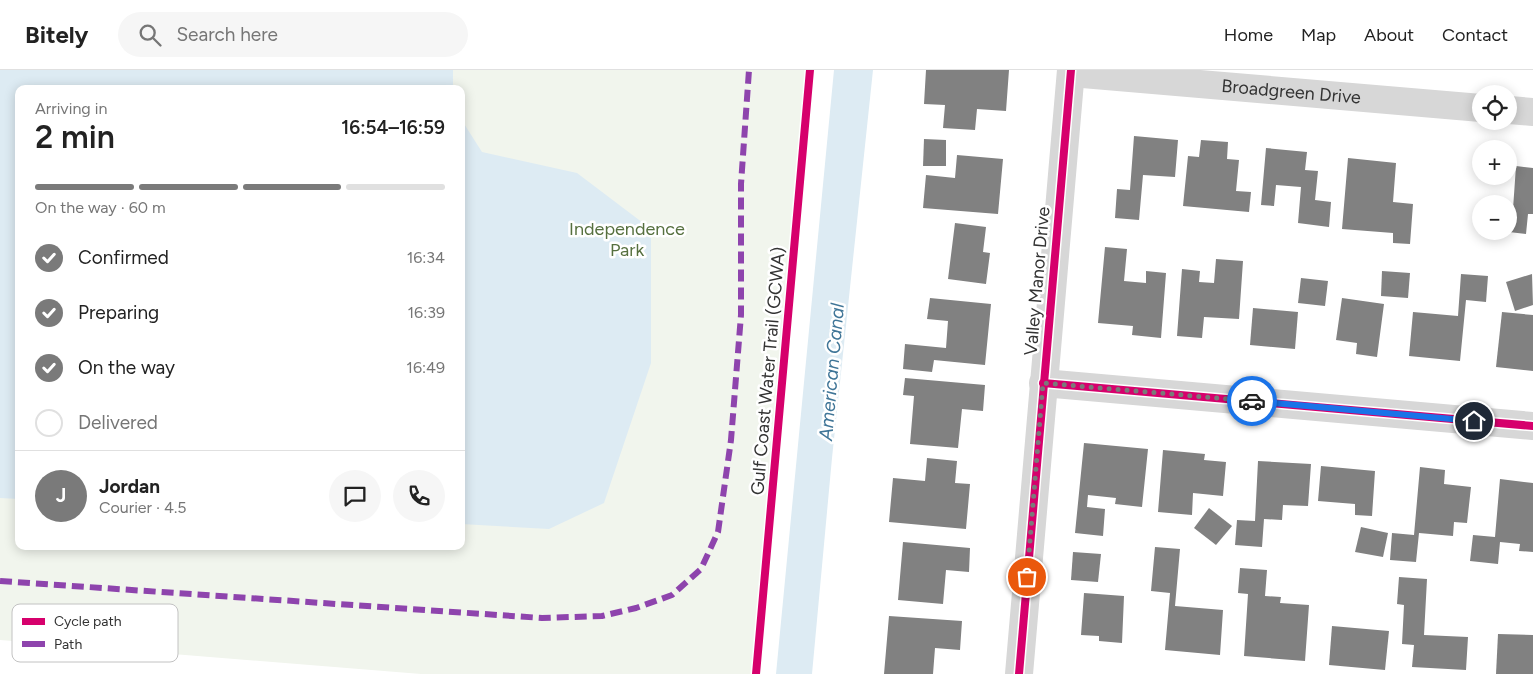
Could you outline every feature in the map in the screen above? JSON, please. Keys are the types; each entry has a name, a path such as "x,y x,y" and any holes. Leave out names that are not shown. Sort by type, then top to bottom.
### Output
{"street":[{"name":"Broadgreen Drive","path":"1071,72 1472,107"},
{"name":"Valley Manor Drive","path":"1019,674 1071,72"},
{"path":"1517,111 1533,112"},
{"path":"1043,383 1533,426"}],"green space":[{"name":"Independence Park","path":"0,70 811,70 753,674 421,674 178,654 178,604 12,604 12,641 0,640"}],"water":[{"path":"0,70 453,70 453,85 15,85 15,499 0,498"},
{"name":"American Canal","path":"834,70 873,70 832,458 812,674 776,674"},
{"path":"465,125 482,152 577,173 651,229 651,363 604,503 549,529 465,524"}],"building":[{"path":"926,70 1009,70 1006,111 977,109 975,130 943,128 945,105 924,104"},
{"path":"1134,136 1178,140 1175,177 1143,175 1139,220 1115,218 1117,189 1130,190"},
{"path":"924,139 946,140 946,166 923,166"},
{"path":"1201,140 1228,142 1227,159 1239,160 1236,191 1251,192 1249,212 1183,206 1188,156 1199,157"},
{"path":"1266,148 1307,152 1305,170 1318,171 1315,200 1331,202 1329,227 1298,223 1301,187 1276,185 1274,206 1261,205"},
{"path":"957,155 1003,159 998,214 923,208 926,175 955,178"},
{"path":"1348,158 1396,163 1393,202 1413,204 1410,244 1393,243 1393,233 1342,229"},
{"path":"1517,166 1533,168 1533,214 1528,214 1526,234 1517,233 1517,195 1514,195 1515,185 1517,185"},
{"path":"955,223 986,227 983,252 990,253 986,284 948,279"},
{"path":"1105,247 1127,249 1124,281 1146,283 1146,271 1166,273 1161,338 1132,335 1133,326 1098,323"},
{"path":"1216,259 1243,261 1239,319 1204,317 1202,338 1177,336 1182,269 1200,271 1199,282 1214,283"},
{"path":"1382,271 1410,273 1408,298 1381,296"},
{"path":"1461,274 1488,276 1486,302 1466,300 1460,361 1409,356 1413,312 1458,316"},
{"path":"1532,274 1533,305 1515,311 1506,282"},
{"path":"1301,278 1328,281 1325,306 1298,303"},
{"path":"930,298 991,304 985,365 934,360 932,372 903,369 905,344 946,348 948,321 927,319"},
{"path":"1342,298 1384,304 1377,357 1356,354 1357,343 1336,340"},
{"path":"1253,308 1298,312 1295,349 1250,345"},
{"path":"1502,312 1533,315 1533,371 1496,367"},
{"path":"905,378 985,385 983,411 962,409 958,448 910,444 914,396 903,395"},
{"path":"1084,443 1148,449 1142,507 1115,504 1116,498 1088,495 1087,507 1105,509 1103,536 1075,533"},
{"path":"1163,450 1205,454 1204,460 1226,462 1223,496 1193,493 1192,515 1158,512"},
{"path":"927,458 957,461 955,483 970,484 966,529 889,522 893,478 925,481"},
{"path":"1258,461 1311,464 1308,506 1283,505 1282,520 1264,519 1262,547 1235,545 1237,520 1255,521"},
{"path":"1321,466 1375,471 1372,516 1355,515 1355,504 1318,501"},
{"path":"1420,467 1445,470 1444,484 1471,487 1467,523 1454,522 1453,536 1419,533 1416,562 1390,560 1392,533 1414,535"},
{"path":"1500,479 1533,483 1533,552 1519,551 1520,544 1500,542 1498,564 1470,561 1473,535 1495,537"},
{"path":"1209,508 1232,526 1216,545 1194,528"},
{"path":"1361,527 1388,533 1383,557 1355,552"},
{"path":"903,542 970,548 969,572 946,570 943,604 898,600"},
{"path":"1155,547 1180,549 1175,606 1223,610 1220,655 1165,650 1170,593 1151,591"},
{"path":"1073,552 1101,554 1098,582 1071,580"},
{"path":"1240,568 1267,570 1265,596 1281,597 1280,603 1309,605 1305,661 1244,656 1248,594 1238,593"},
{"path":"1399,577 1427,579 1424,635 1468,637 1466,670 1412,667 1414,645 1402,644 1404,605 1397,604"},
{"path":"1084,593 1124,596 1122,643 1099,641 1099,636 1081,635"},
{"path":"889,616 962,621 960,650 935,648 933,674 884,674"},
{"path":"1332,626 1389,631 1385,670 1329,665"},
{"path":"1498,634 1533,635 1533,674 1496,674"}],"marked path":[{"path":"0,581 542,618 602,616 636,608 672,595 701,569 718,532 731,440 741,315 741,184 749,70"}],"cycle path":[{"name":"Gulf Coast Water Trail (GCWA)","path":"756,674 810,70"},
{"path":"1019,674 1071,70"},
{"path":"1043,383 1533,426"}],"way so far":[{"path":"1027,577 1043,383 1252,401"}],"route":[{"path":"1252,401 1474,421"}]}
